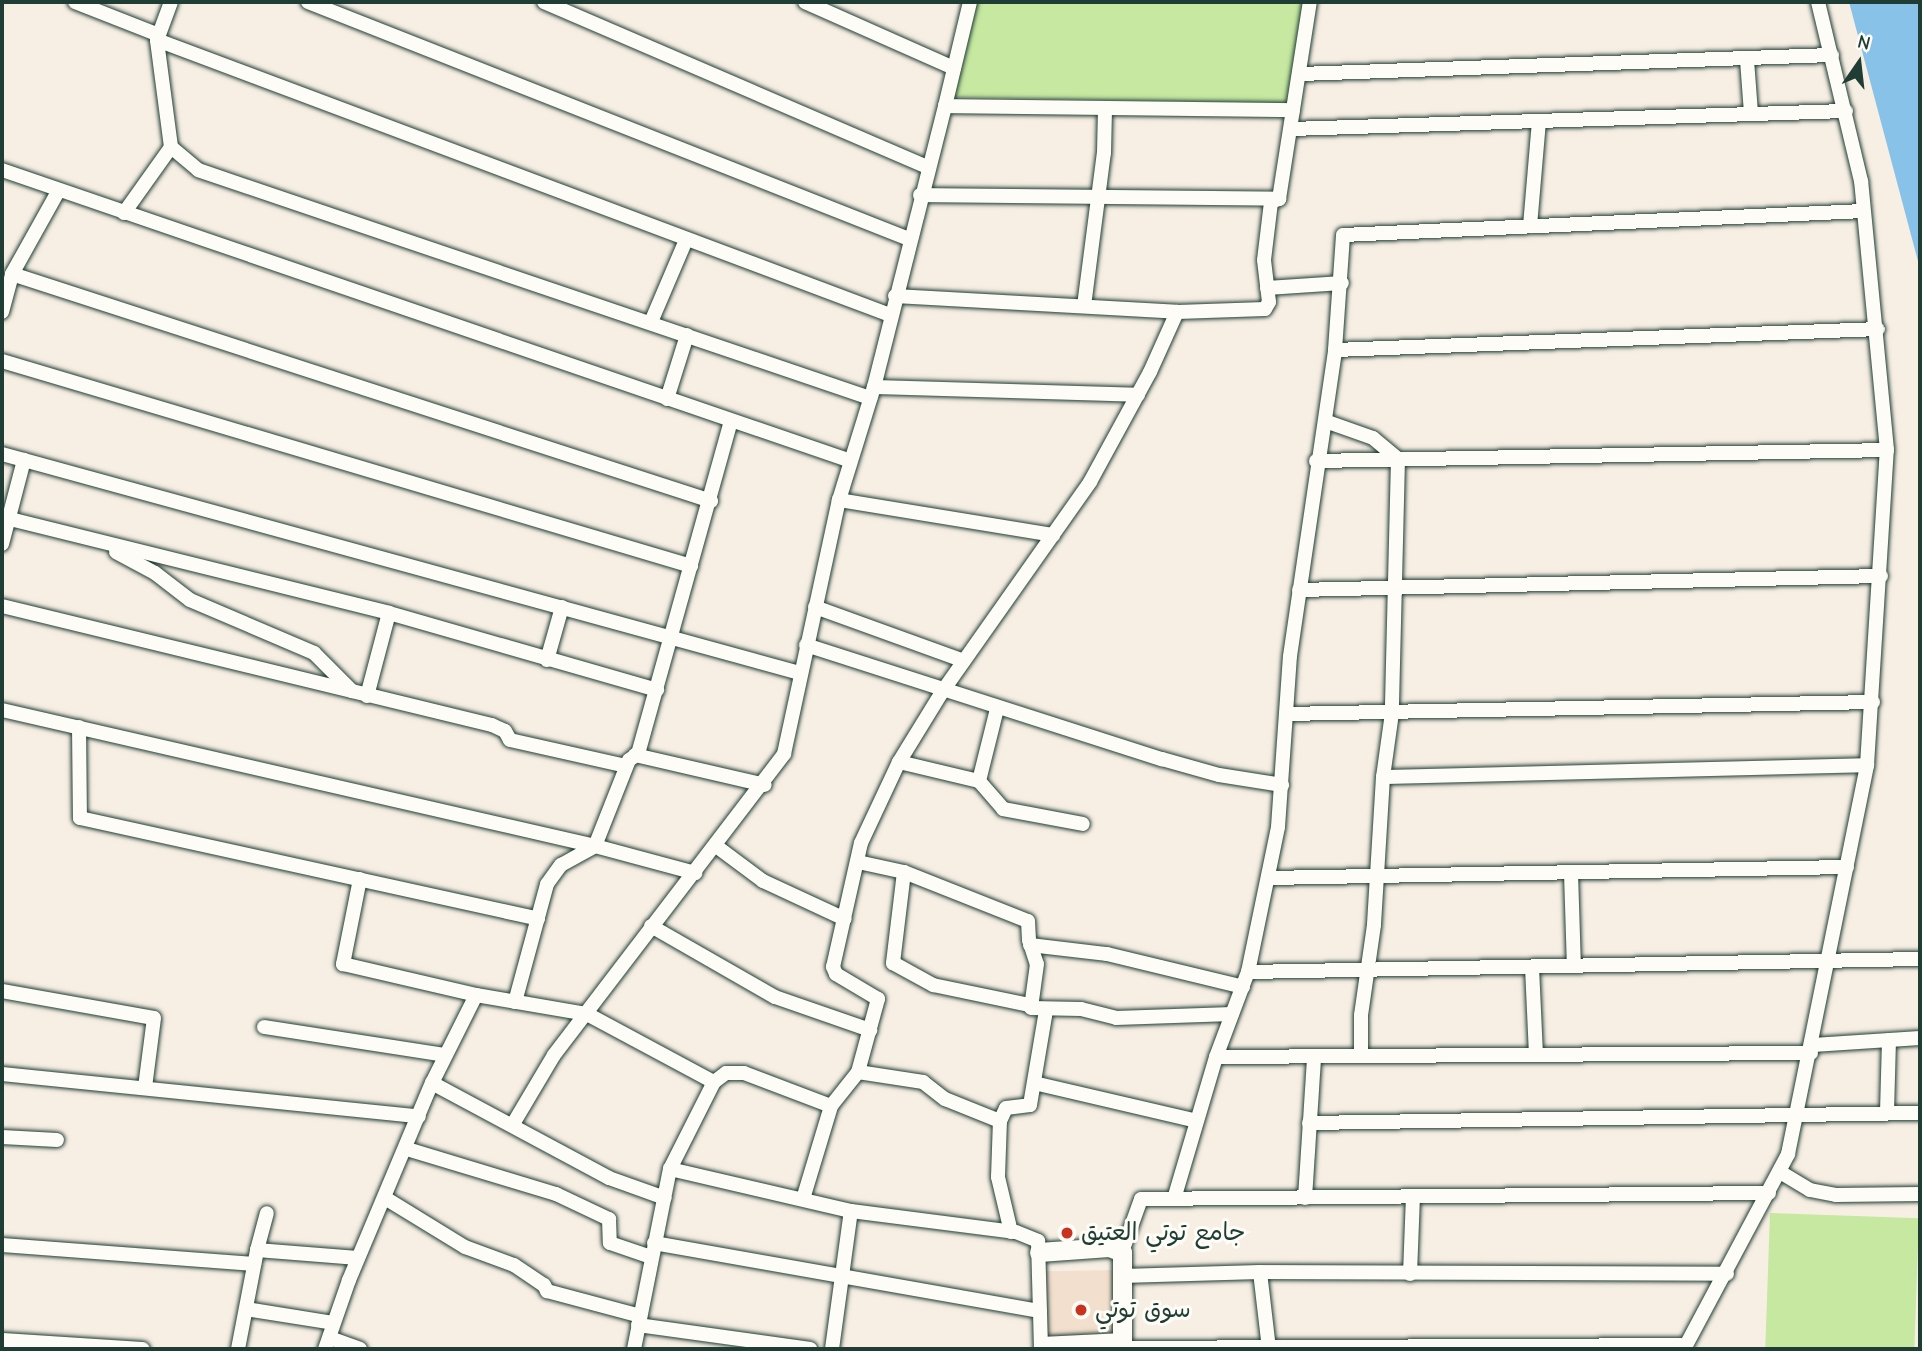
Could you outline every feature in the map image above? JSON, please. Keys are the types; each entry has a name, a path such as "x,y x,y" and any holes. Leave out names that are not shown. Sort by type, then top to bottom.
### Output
{"street":[{"path":"75,2 158,38 890,315"},
{"path":"124,213 171,147 158,38 171,2"},
{"path":"307,2 909,239"},
{"path":"544,2 927,167"},
{"path":"804,2 954,68"},
{"path":"513,1124 554,1055 651,926 765,785 784,754 839,500 872,393 970,2"},
{"path":"1279,199 1310,2"},
{"path":"670,1169 851,1210 1011,1232 1038,1241 1041,1346 1685,1347 1780,1172 1797,1117 1812,1049 1867,765 1887,450 1878,329 1863,211 1846,111 1818,2"},
{"path":"1300,74 1832,55"},
{"path":"1747,60 1751,113"},
{"path":"945,106 1293,110"},
{"path":"1084,306 1098,197 1105,109"},
{"path":"1291,129 1846,111"},
{"path":"1530,226 1539,121"},
{"path":"171,147 198,170 687,335 872,393 1138,395"},
{"path":"2,170 851,461"},
{"path":"2,312 12,274 60,190"},
{"path":"920,194 1279,199"},
{"path":"895,296 1177,312 1265,309 1267,288 1264,248 1271,202 1279,199"},
{"path":"1174,1199 1216,1057 1245,979 1268,878 1282,785 1286,714 1315,461 1325,421 1335,350 1342,283 1341,241 1346,233 1863,211"},
{"path":"650,322 686,240"},
{"path":"12,274 711,501"},
{"path":"1267,288 1342,283"},
{"path":"803,1199 831,1106 858,1072 878,999 834,971 860,843 899,762 942,692 1090,482 1138,395 1177,312"},
{"path":"1335,350 1878,329"},
{"path":"667,399 687,335"},
{"path":"2,361 691,566"},
{"path":"1325,421 1373,439 1398,459"},
{"path":"515,1002 554,872 595,846 631,761 657,690 732,422"},
{"path":"1315,461 1887,450"},
{"path":"2,454 800,673"},
{"path":"1361,1056 1365,973 1377,876 1383,777 1392,713 1398,459"},
{"path":"2,544 5,518 24,460"},
{"path":"839,500 1054,535"},
{"path":"5,518 388,612 657,690"},
{"path":"96,541 155,573 190,600 314,653 360,694"},
{"path":"1299,590 1881,576"},
{"path":"2,606 492,725 506,731 510,740 765,785"},
{"path":"547,660 562,607"},
{"path":"815,607 964,661"},
{"path":"360,694 388,612"},
{"path":"806,645 942,692 1219,775 1282,785"},
{"path":"1286,714 1872,702"},
{"path":"979,781 998,709"},
{"path":"2,710 595,846 695,873"},
{"path":"79,727 80,818 538,919"},
{"path":"899,762 979,781 1003,809 1083,824"},
{"path":"1383,777 1867,765"},
{"path":"716,846 763,881 845,919"},
{"path":"858,862 904,872 1028,921 1030,945 1037,964 1030,1005"},
{"path":"1268,878 1847,867"},
{"path":"904,872 893,963 933,985 1046,1010 1081,1009 1116,1018 1232,1014"},
{"path":"1571,873 1574,967"},
{"path":"360,879 343,964 476,995 587,1014 714,1082"},
{"path":"651,926 775,997 870,1030"},
{"path":"1030,945 1107,954 1245,979 1532,967 1920,959"},
{"path":"1532,967 1536,1054"},
{"path":"2,991 154,1018 145,1087"},
{"path":"329,1337 358,1258 407,1149 444,1055 476,995"},
{"path":"1011,1232 998,1177 1000,1121 1006,1108 1030,1105 1046,1010"},
{"path":"264,1027 444,1055"},
{"path":"1216,1057 1812,1049 1920,1038"},
{"path":"1887,1112 1889,1040"},
{"path":"1305,1198 1314,1057"},
{"path":"858,1072 923,1082 944,1099 1000,1121"},
{"path":"634,1349 670,1169 714,1082 726,1073 744,1073 831,1106"},
{"path":"2,1074 419,1116"},
{"path":"432,1083 513,1124 609,1178 664,1198"},
{"path":"1034,1083 1197,1121"},
{"path":"1310,1123 1920,1113"},
{"path":"2,1137 57,1140"},
{"path":"407,1149 556,1194 609,1219 610,1243 841,1274 1040,1311"},
{"path":"1780,1172 1810,1189 1836,1195 1920,1194"},
{"path":"1123,1346 1122,1252 1141,1199 1769,1194"},
{"path":"1410,1274 1413,1197"},
{"path":"385,1198 465,1247 514,1265 544,1284 547,1291 639,1320 810,1349"},
{"path":"832,1349 851,1210"},
{"path":"239,1349 267,1213"},
{"path":"2,1245 256,1257 358,1258"},
{"path":"1039,1252 1108,1247 1122,1252"},
{"path":"1122,1276 1260,1272 1727,1274"},
{"path":"1260,1272 1269,1348"},
{"path":"246,1310 360,1349"},
{"path":"2,1340 17,1345 144,1349"}],"shaded area":[{"name":"سوق توتي","path":"1119,1270 1120,1349 1042,1349 1041,1271"}],"green space":[{"path":"975,2 1306,2 1290,103 950,97"},
{"path":"1770,1213 1919,1218 1914,1349 1765,1349"}],"water":[{"path":"1849,2 1920,2 1920,273 1919,265"}],"place":[{"name":"جامع توتي العتيق","path":"1067,1233"},
{"name":"سوق توتي","path":"1081,1310"}]}
